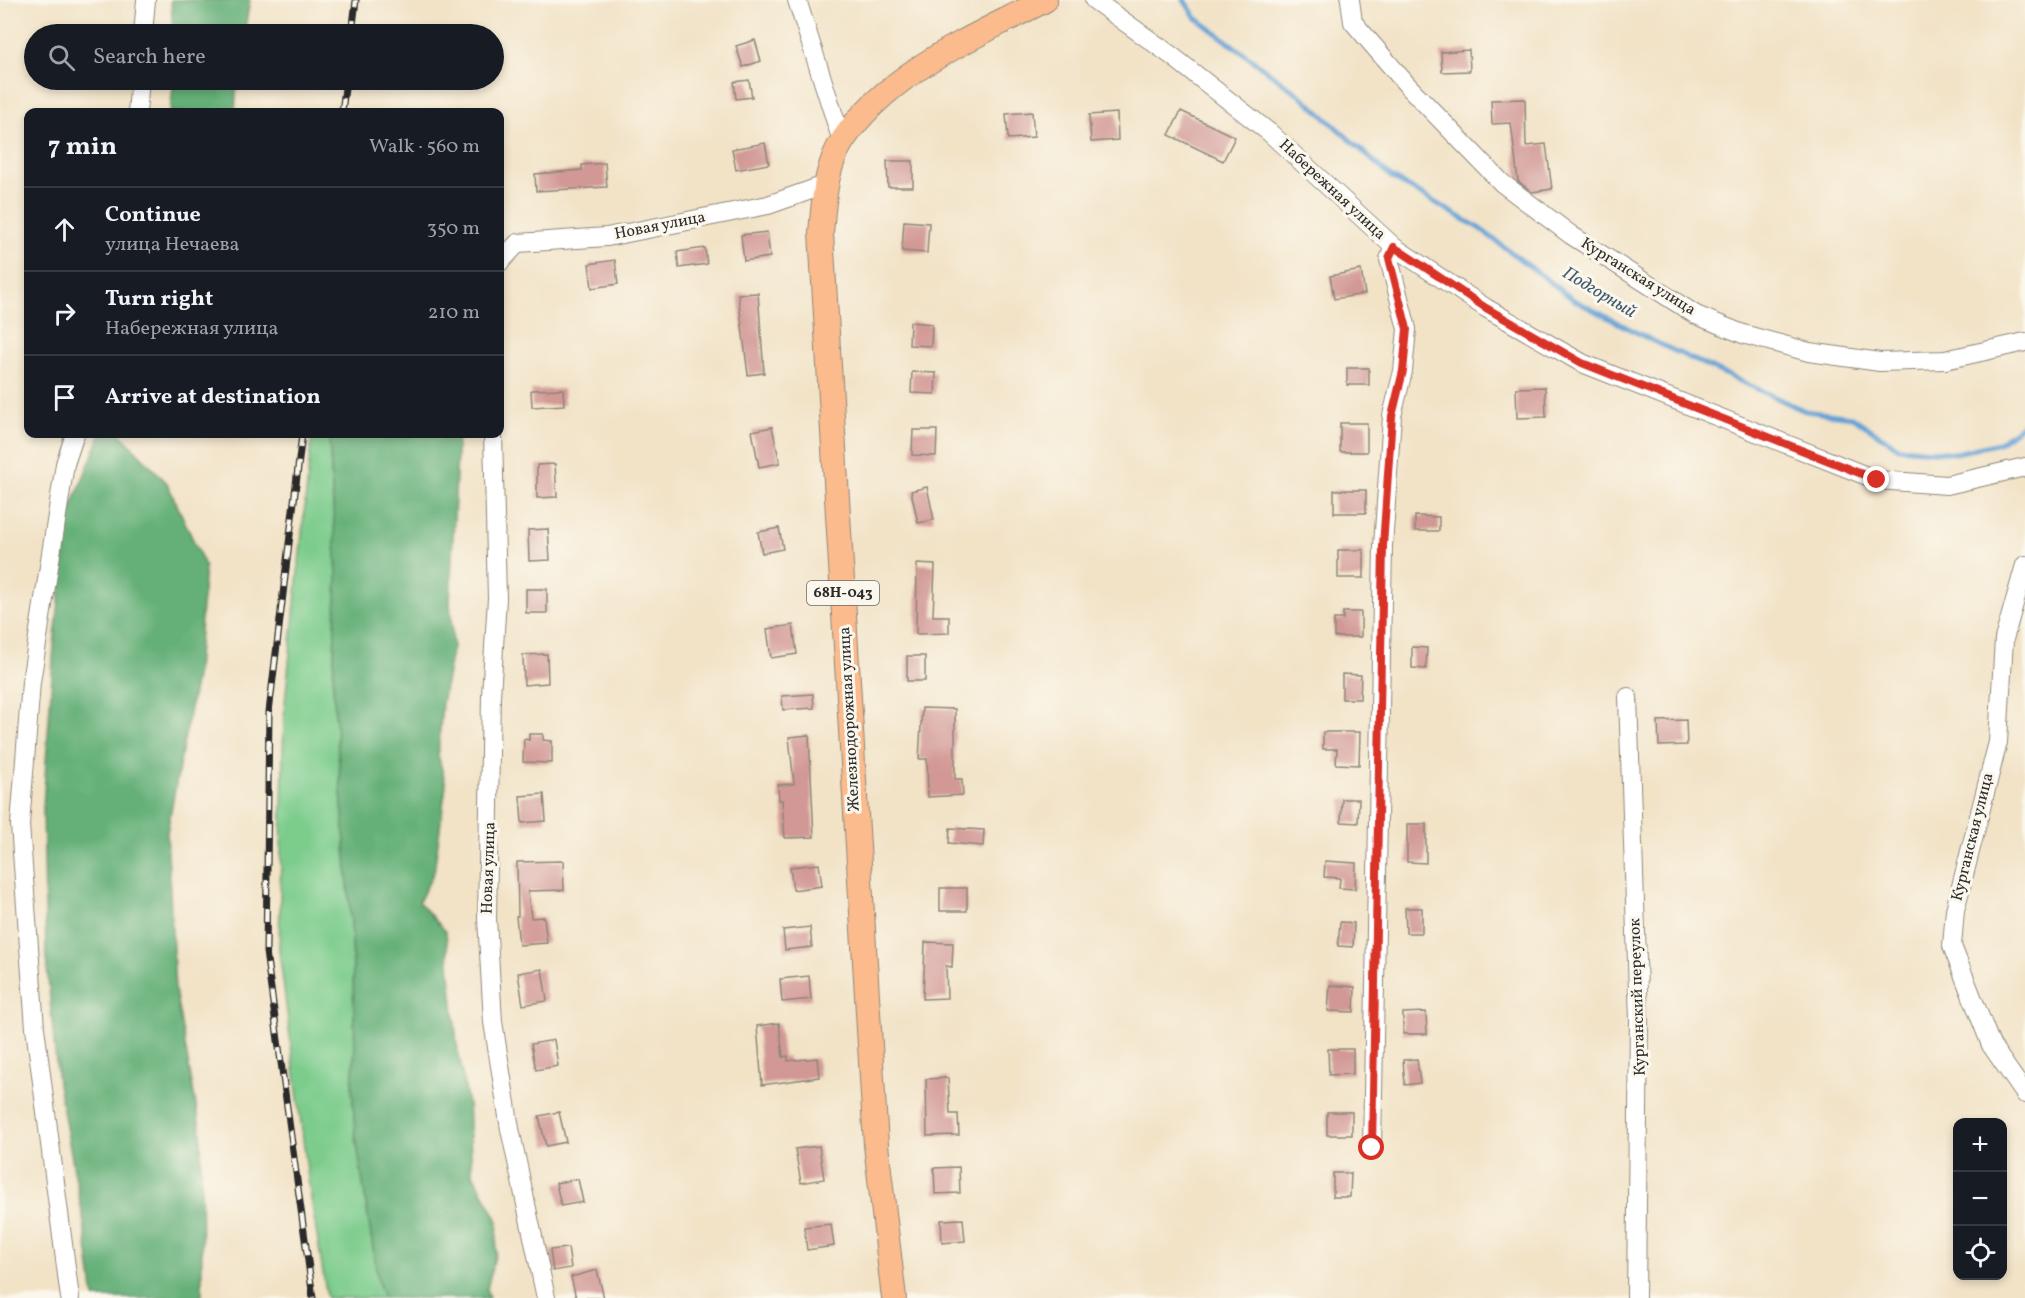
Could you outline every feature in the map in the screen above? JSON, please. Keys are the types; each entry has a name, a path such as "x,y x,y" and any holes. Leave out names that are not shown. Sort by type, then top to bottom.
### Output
{"main road":[{"name":"Железнодорожная улица","path":"894,1298 874,1121 821,233 825,185 842,141 878,99 927,63 1046,0"}],"street":[{"path":"144,24 146,0"},
{"path":"797,0 842,141"},
{"name":"Набережная улица","path":"1094,0 1172,56 1270,133 1394,247 1486,308 1582,363 1877,480 1947,485 2025,467"},
{"name":"Курганская улица","path":"1350,0 1353,22 1408,86 1502,183 1571,236 1696,315 1743,334 1809,352 1880,362 1945,360 2025,342"},
{"path":"137,108 139,90"},
{"name":"Новая улица","path":"504,258 518,243 607,237 768,205 825,185"},
{"path":"1372,1148 1383,546 1392,416 1403,371 1407,329 1389,258 1394,247"},
{"path":"70,1298 35,1028 20,825 31,682 65,464 74,438"},
{"name":"Новая улица","path":"493,438 497,598 491,696 487,918 493,1022 510,1129 546,1298"},
{"name":"Курганская улица","path":"2025,565 2004,639 1998,742 1954,910 1952,946 1990,1045 2025,1094"},
{"name":"Курганский переулок","path":"1628,697 1640,1062 1636,1298"}],"green space":[{"path":"171,0 250,0 246,24 172,24"},
{"path":"173,90 236,90 235,108 170,108"},
{"path":"99,438 124,438 167,483 205,566 197,671 167,832 175,990 201,1133 202,1298 94,1298 84,1223 58,1084 46,957 43,806 54,645 69,513"},
{"path":"312,438 329,438 337,575 333,684 352,936 355,1048 352,1086 355,1131 378,1281 384,1298 327,1298 309,1186 279,950 284,713"},
{"path":"329,438 458,438 450,601 453,646 442,703 438,755 446,785 434,872 419,902 446,932 457,1045 468,1104 472,1172 498,1221 496,1252 487,1289 489,1298 384,1298 378,1281 355,1131 352,1086 355,1048 352,936 333,684 337,575"}],"building":[{"path":"755,40 761,61 743,67 736,46"},
{"path":"1469,50 1470,71 1442,72 1441,52"},
{"path":"749,80 752,97 736,99 734,82"},
{"path":"1525,99 1526,146 1546,144 1552,189 1532,192 1518,181 1511,123 1492,124 1491,100"},
{"path":"1181,111 1235,137 1223,161 1169,135"},
{"path":"1032,112 1034,137 1008,139 1006,114"},
{"path":"1117,113 1118,140 1091,142 1089,115"},
{"path":"765,143 769,164 736,170 732,149"},
{"path":"887,161 913,161 913,187 888,187"},
{"path":"605,163 607,187 536,191 535,174 582,170 582,165"},
{"path":"904,221 929,223 927,253 902,251"},
{"path":"767,232 770,257 744,261 741,235"},
{"path":"705,248 707,264 679,268 677,252"},
{"path":"615,260 618,284 592,288 589,264"},
{"path":"1361,270 1365,294 1334,299 1330,276"},
{"path":"758,293 764,373 748,375 738,294"},
{"path":"910,322 932,324 931,346 909,345"},
{"path":"1347,368 1369,368 1369,385 1347,385"},
{"path":"912,372 936,373 935,394 911,393"},
{"path":"1545,387 1546,417 1517,418 1516,388"},
{"path":"563,389 564,405 532,407 531,390"},
{"path":"1340,423 1367,423 1367,452 1340,452"},
{"path":"772,427 780,463 759,467 752,431"},
{"path":"913,430 937,430 936,456 912,455"},
{"path":"555,464 557,497 537,498 537,465"},
{"path":"927,487 934,520 918,523 911,491"},
{"path":"1334,490 1366,490 1366,513 1334,513"},
{"path":"1415,516 1439,517 1439,531 1415,531"},
{"path":"779,528 783,549 762,553 758,532"},
{"path":"548,529 550,560 529,561 528,530"},
{"path":"1338,550 1364,550 1364,578 1338,578"},
{"path":"917,564 935,565 933,616 949,616 949,633 916,634"},
{"path":"526,589 547,589 547,613 526,613"},
{"path":"1343,612 1361,612 1361,637 1334,637 1334,619 1343,619"},
{"path":"793,625 797,654 771,658 767,629"},
{"path":"1412,647 1427,648 1426,669 1412,668"},
{"path":"547,654 548,683 524,685 523,655"},
{"path":"907,656 925,656 925,681 907,681"},
{"path":"1342,674 1361,675 1360,699 1342,699"},
{"path":"813,694 814,708 783,710 782,696"},
{"path":"922,708 955,709 955,779 962,779 963,795 928,797 927,759 919,759"},
{"path":"1686,720 1687,745 1659,746 1658,721"},
{"path":"1323,732 1360,732 1359,765 1336,764 1337,749 1323,749"},
{"path":"529,734 543,734 543,740 552,741 552,763 523,762 524,739 529,740"},
{"path":"809,735 814,837 785,838 782,800 779,800 778,785 794,784 789,737"},
{"path":"544,794 546,821 522,823 520,796"},
{"path":"1342,799 1359,799 1358,823 1341,822"},
{"path":"1407,824 1426,824 1426,863 1407,862"},
{"path":"950,828 984,830 983,846 949,843"},
{"path":"563,861 564,890 528,891 531,918 544,917 547,943 519,945 516,916 518,916 517,862"},
{"path":"1325,861 1356,863 1355,889 1339,888 1340,878 1324,877"},
{"path":"819,864 822,886 793,890 790,867"},
{"path":"940,888 967,888 967,911 940,911"},
{"path":"1405,908 1422,908 1422,933 1406,933"},
{"path":"1340,922 1354,923 1353,947 1338,946"},
{"path":"810,927 812,947 785,950 783,930"},
{"path":"925,942 953,943 952,967 946,966 947,998 923,999"},
{"path":"542,969 547,1001 523,1005 518,973"},
{"path":"809,976 811,999 782,1002 780,979"},
{"path":"1330,985 1355,987 1354,1012 1328,1011"},
{"path":"1426,1012 1427,1034 1403,1034 1403,1013"},
{"path":"779,1023 783,1057 788,1056 788,1061 817,1058 819,1077 762,1085 757,1026"},
{"path":"554,1040 558,1066 536,1070 531,1044"},
{"path":"1328,1049 1353,1049 1353,1074 1329,1075"},
{"path":"1417,1059 1420,1083 1405,1085 1403,1060"},
{"path":"948,1078 950,1114 958,1114 959,1135 927,1136 926,1079"},
{"path":"559,1112 566,1142 546,1146 539,1116"},
{"path":"1327,1112 1352,1112 1352,1135 1327,1135"},
{"path":"819,1146 824,1179 801,1183 795,1149"},
{"path":"959,1167 960,1193 935,1194 934,1168"},
{"path":"1333,1173 1351,1173 1350,1197 1333,1197"},
{"path":"578,1179 583,1202 561,1206 556,1183"},
{"path":"963,1219 965,1241 942,1243 941,1220"},
{"path":"831,1224 834,1246 807,1250 804,1227"},
{"path":"568,1248 571,1268 553,1271 550,1250"},
{"path":"597,1270 604,1298 576,1298 571,1277"}],"waterway":[{"name":"Подгорный","path":"1184,0 1196,18 1306,100 1391,177 1479,228 1574,300 1653,341 1805,411 1852,417 1899,448 1956,453 1999,443 2025,423"}],"railway":[{"path":"353,24 356,0"},
{"path":"342,108 345,90"},
{"path":"302,438 269,712 266,952 313,1298"}],"route":[{"path":"1372,1148 1383,546 1392,416 1403,371 1407,329 1392,278 1389,258 1394,247 1486,308 1582,363 1877,480"}]}
